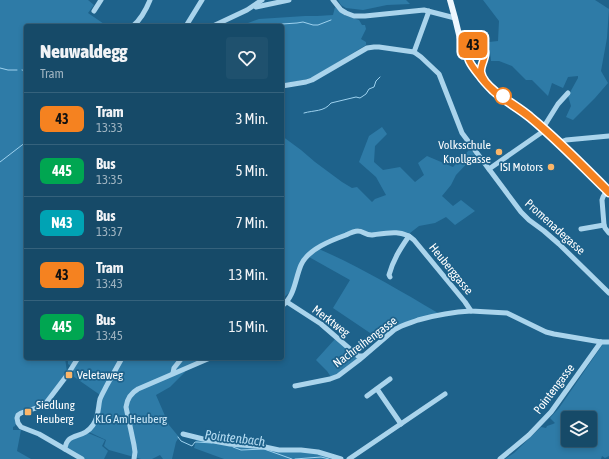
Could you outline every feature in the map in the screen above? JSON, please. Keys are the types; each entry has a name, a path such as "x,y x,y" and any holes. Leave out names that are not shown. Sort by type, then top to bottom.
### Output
{"main road":[{"path":"450,0 461,43 480,75 495,92 544,129 582,164 608,191"}],"street":[{"path":"94,11 101,0"},
{"path":"135,24 140,19 150,0"},
{"path":"187,24 202,0"},
{"path":"218,24 253,7 262,0"},
{"path":"253,7 289,0"},
{"path":"333,0 341,10 354,16 420,10 455,18"},
{"path":"284,86 312,80 367,48 374,46 414,52 429,11"},
{"name":"Promenadegasse","path":"414,52 422,57 441,76 462,132 470,145 521,212 559,244 609,293"},
{"path":"489,169 544,129 558,104 568,93"},
{"path":"558,143 566,140 609,136"},
{"path":"608,191 602,200 604,225 609,233"},
{"path":"581,229 604,225"},
{"path":"284,304 292,292 302,263 309,255 324,244 347,234 360,231 367,235 393,232 409,236 394,260 389,275 390,277"},
{"name":"Heuberggasse","path":"409,236 419,246 471,311 507,313 546,332 601,342 609,342"},
{"name":"Merktweg","path":"284,304 321,324 358,356 362,356"},
{"name":"Nachreihengasse","path":"295,386 335,377 401,326 447,313 471,311"},
{"name":"Pointengasse","path":"500,459 529,435 551,412 601,342"},
{"path":"77,360 46,404 21,413 18,415 17,420 18,425 21,427 39,434 82,459"},
{"path":"65,449 68,439 87,432 94,425 97,418 101,396 121,360"},
{"path":"173,373 174,368 180,360"},
{"path":"134,459 134,445 126,407 131,394 136,389 205,360"},
{"path":"367,396 390,379"},
{"path":"377,389 401,424"},
{"path":"349,459 445,394"},
{"path":"183,434 230,444 265,447 279,450 318,452 341,459"}],"green space":[{"path":"0,0 88,0 94,5 88,13 104,24 24,24 24,360 65,360 67,372 45,402 20,411 15,426 13,427 13,430 21,430 17,451 31,459 0,459"},
{"path":"338,0 406,0 410,4 387,5 363,10 346,8 341,5"},
{"path":"483,0 595,0 609,9 607,38 601,71 608,83 573,120 566,117 571,106 568,96 578,76 568,77 563,88 552,83 548,96 532,80 526,80 512,66 499,61 491,61 489,42 498,41 499,21"},
{"path":"335,7 344,15 359,20 362,25 365,25 366,29 361,39 366,42 366,45 311,78 284,84 284,24 245,24 259,19 333,15"},
{"path":"382,127 387,134 375,146 374,162 383,170 400,167 415,182 424,175 418,163 427,156 453,167 470,149 475,155 456,175 451,185 442,196 453,206 461,200 475,211 455,225 446,217 435,223 419,226 410,233 395,231 373,233 359,228 336,237 308,254 290,292 284,297 284,137 342,182 352,188 357,187 372,202 375,199 386,195 376,177 359,162 369,136"},
{"path":"319,249 394,287 438,313 397,326 379,339 333,308 350,280 309,257"},
{"path":"335,339 358,358 331,377 316,360"},
{"path":"603,344 609,344 609,456 605,458 602,456 601,459 505,459 514,453 541,427 546,428 547,426 555,423 550,418 559,408"},
{"name":"KLG Am Heuberg","path":"68,360 202,360 184,368 185,372 170,387 156,395 169,425 179,437 176,442 172,459 163,459 160,455 152,459 141,459 109,450 104,446 106,440 89,432 103,397 70,374 74,368 68,364"},
{"path":"88,433 105,440 102,446 108,451 104,459 84,459 68,450 67,442"},
{"path":"197,438 300,451 333,459 224,459 194,448"}],"waterway":[{"path":"282,24 303,22 318,25 331,20"},
{"path":"0,68 17,70"},
{"path":"304,113 325,108 331,103 356,97 360,98 366,94 369,89 374,87 376,81 380,77"},
{"path":"0,162 24,144"},
{"name":"Pointenbach","path":"178,437 181,441 192,446 195,442 212,443"},
{"name":"Pointenbach","path":"233,447 241,450 264,449 292,459"},
{"name":"Pointenbach","path":"295,459 321,457 329,459"}],"tram line":[{"path":"609,191 528,114 500,95 489,85 481,72 485,55 484,49 478,44 472,46 467,53 469,61 487,85 540,127 609,193"},
{"name":"43","path":"609,191 584,165 533,118 496,92 482,76 481,66 485,53 482,46 474,45 470,47 467,53 468,57 477,72 491,89 531,118 609,193"}],"place":[{"name":"Volksschule Knollgasse","path":"499,152"},
{"name":"ISI Motors","path":"551,167"},
{"name":"Veletaweg","path":"69,375"},
{"name":"Siedlung Heuberg","path":"28,412"}]}
